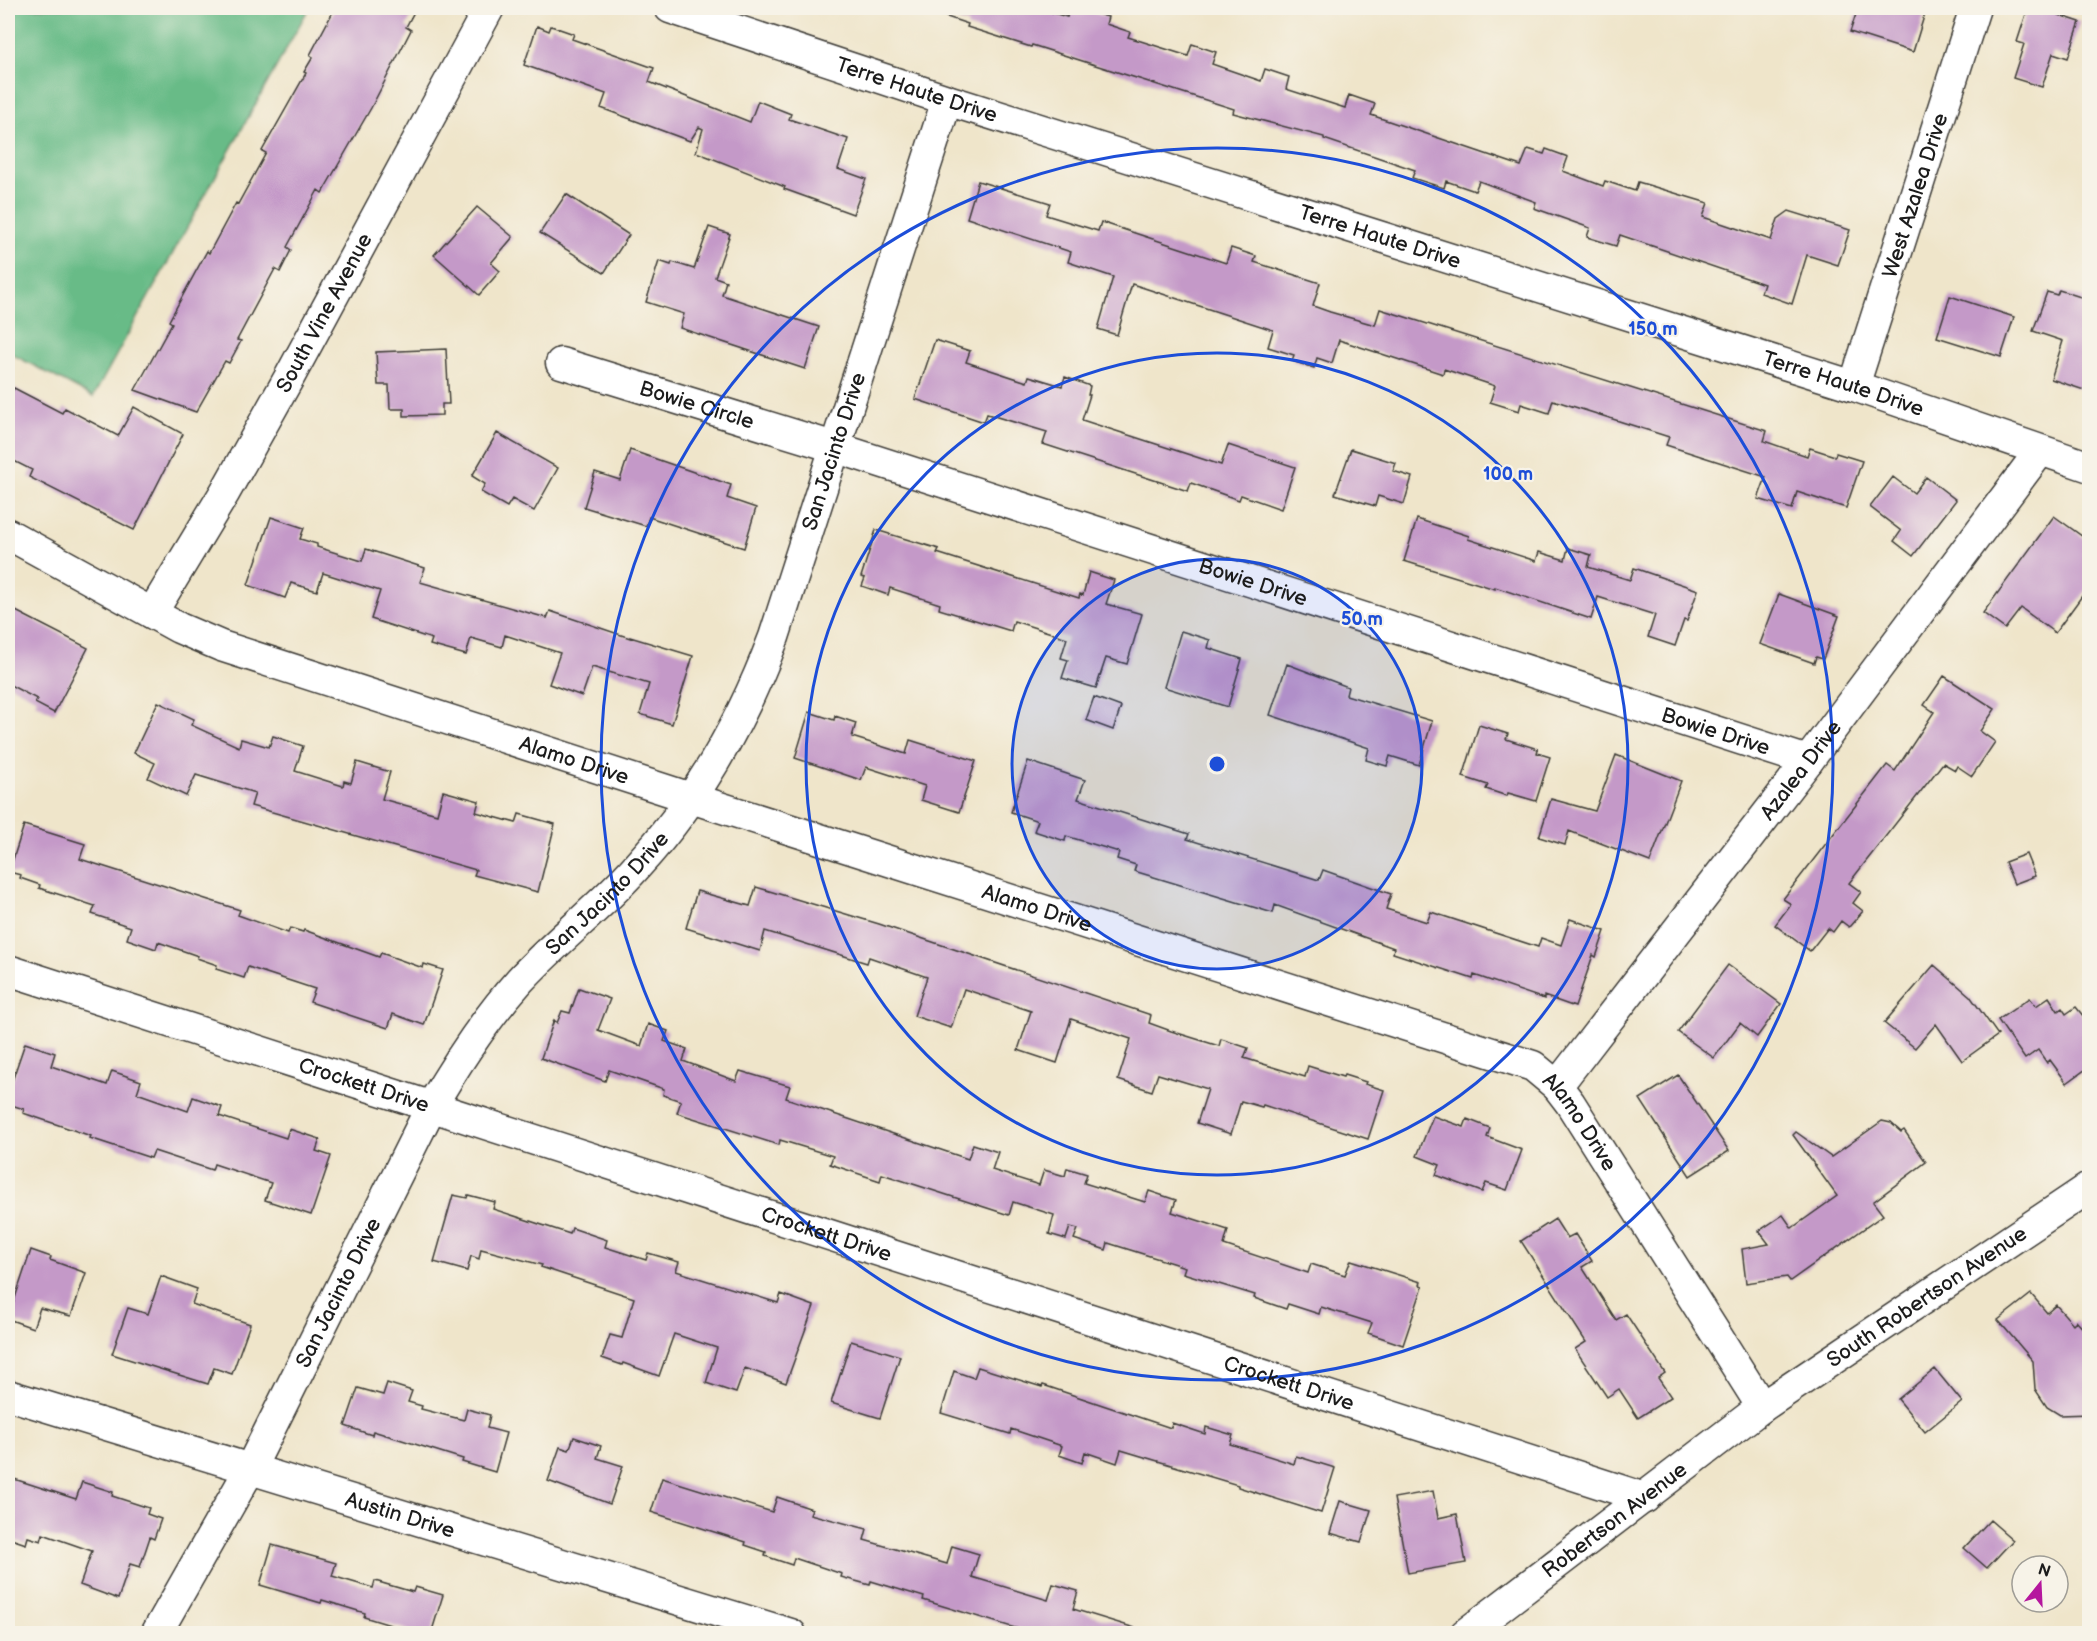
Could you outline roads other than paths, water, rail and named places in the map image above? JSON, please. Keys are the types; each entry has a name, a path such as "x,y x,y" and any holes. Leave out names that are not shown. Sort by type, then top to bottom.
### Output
{"street":[{"name":"South Vine Avenue","path":"152,613 225,492 290,376 489,8"},
{"name":"Terre Haute Drive","path":"670,8 947,100 1854,386 2090,467"},
{"name":"West Azalea Drive","path":"1854,386 1975,8"},
{"name":"San Jacinto Drive","path":"156,1634 250,1469 431,1107 470,1042 520,979 636,868 691,798 713,767 731,735 763,667 784,607 947,100"},
{"name":"Bowie Circle","path":"561,363 834,447"},
{"name":"Bowie Drive","path":"834,447 1808,760"},
{"name":"Azalea Drive","path":"1557,1086 1808,760 2040,451"},
{"name":"Alamo Drive","path":"8,534 152,613 221,646 1533,1066 1557,1086 1762,1407"},
{"name":"Crockett Drive","path":"8,970 1645,1498"},
{"name":"South Robertson Avenue","path":"1762,1407 2084,1199"},
{"name":"Austin Drive","path":"8,1395 791,1634"},
{"name":"Robertson Avenue","path":"1465,1634 1762,1407"}]}
